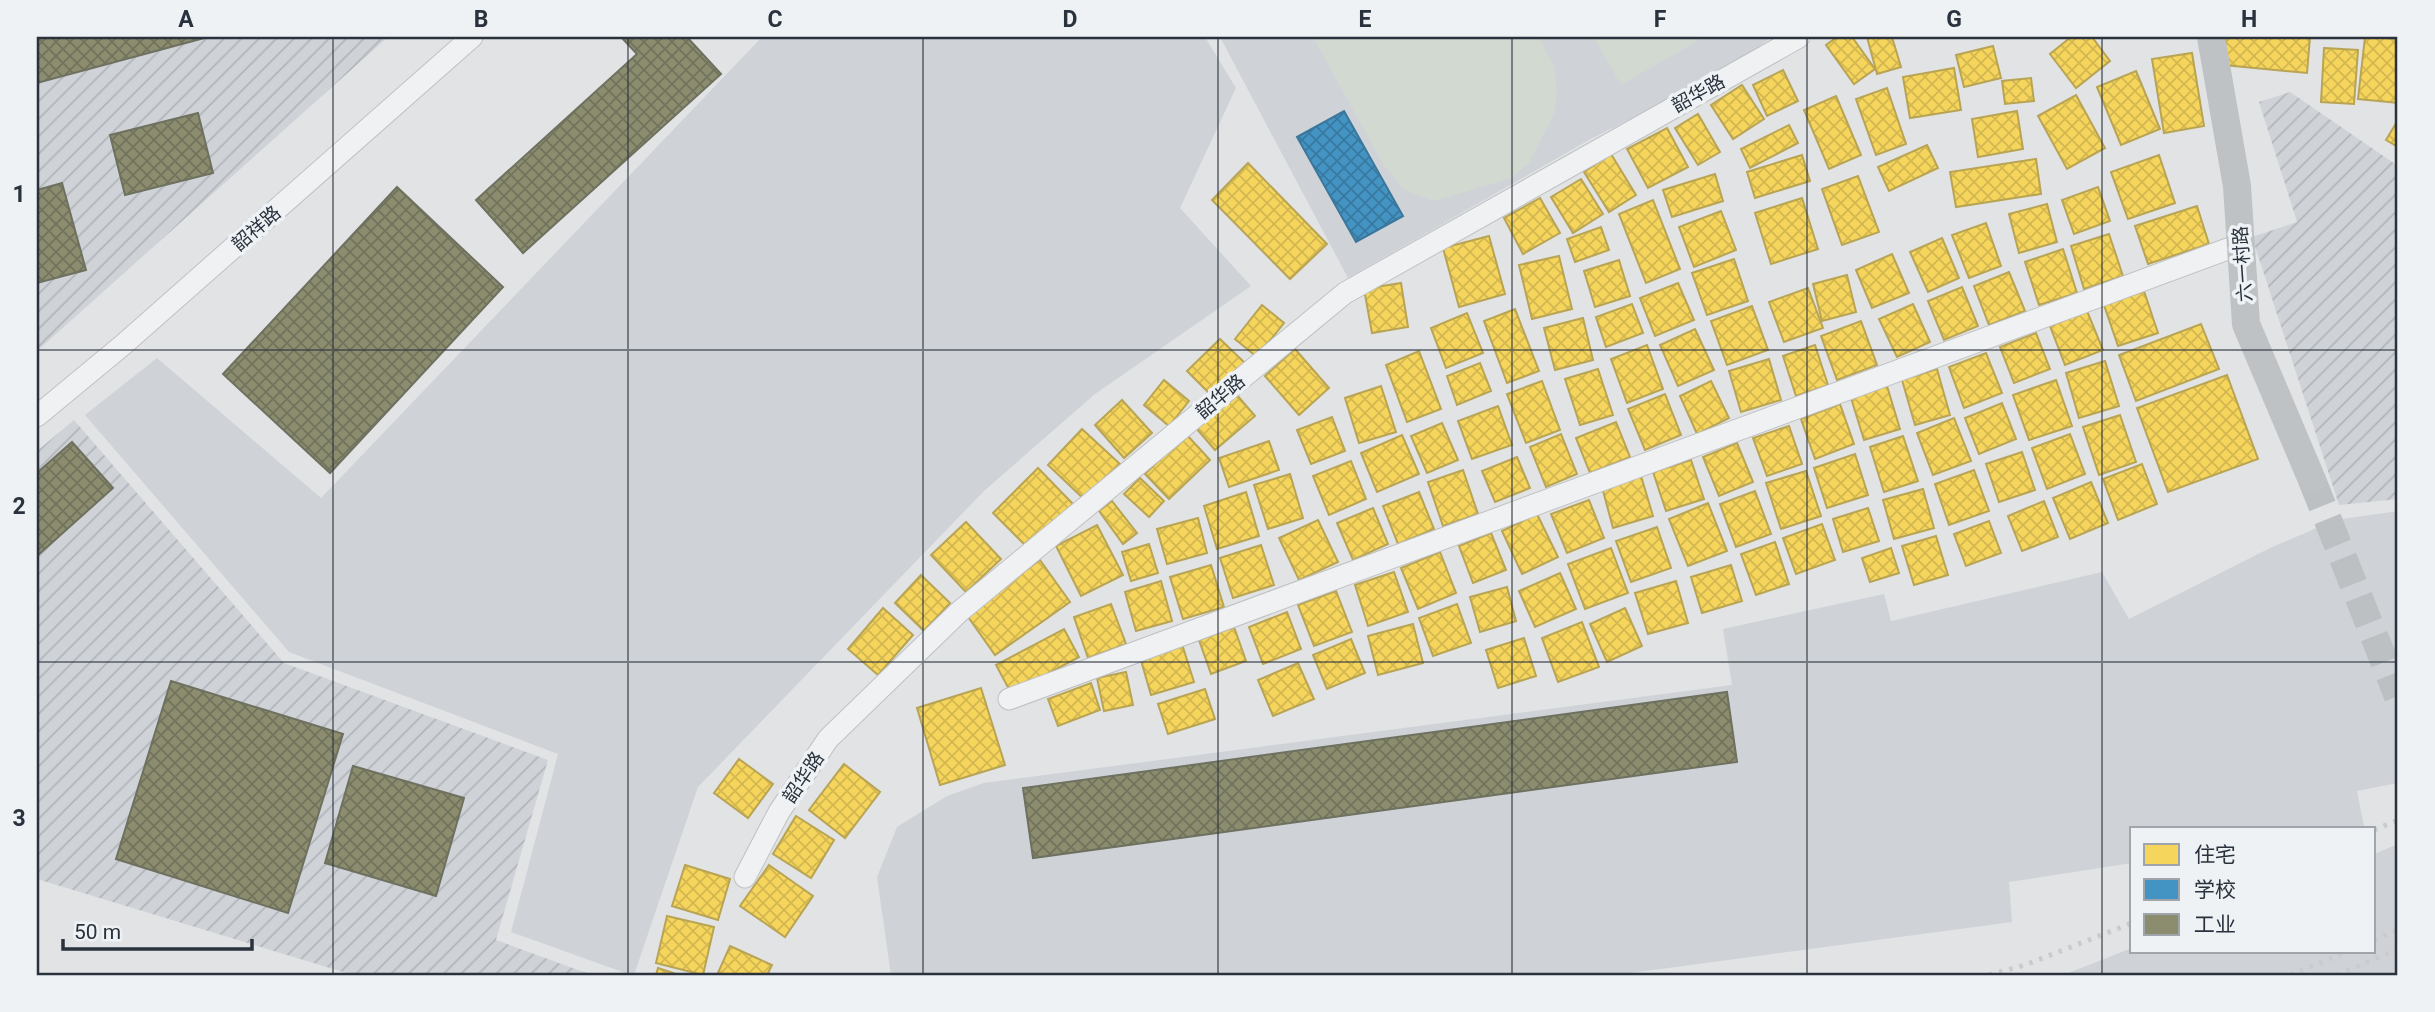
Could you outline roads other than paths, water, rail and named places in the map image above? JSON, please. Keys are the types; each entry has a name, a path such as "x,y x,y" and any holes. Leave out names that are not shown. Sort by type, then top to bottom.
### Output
{"street":[{"name":"韶祥路","path":"37,416 124,344 472,37"},
{"name":"韶华路","path":"745,877 779,812 828,739 959,612 1345,293 1799,37"},
{"name":"六一村路","path":"2211,37 2237,186 2246,324 2312,480"},
{"path":"1009,699 2241,244"}],"tunnel":[{"path":"2312,480 2398,696"}],"railway":[{"path":"2376,829 2398,820"},
{"path":"1989,975 2025,965 2130,924"},
{"path":"2376,939 2398,930"},
{"path":"2337,975 2398,949"},
{"path":"2290,975 2343,953"}]}
